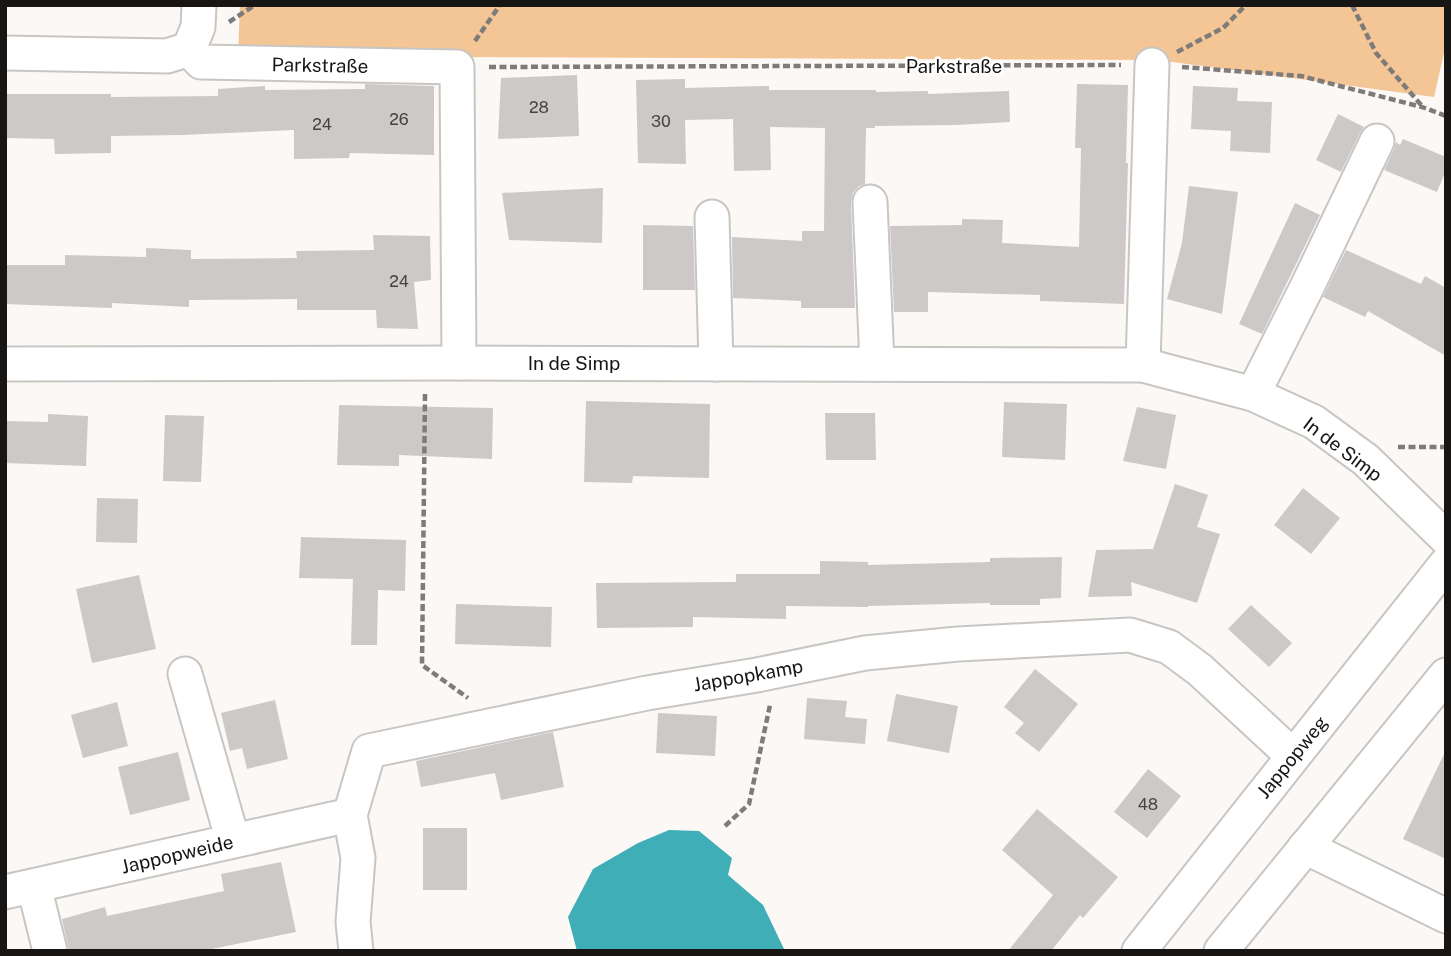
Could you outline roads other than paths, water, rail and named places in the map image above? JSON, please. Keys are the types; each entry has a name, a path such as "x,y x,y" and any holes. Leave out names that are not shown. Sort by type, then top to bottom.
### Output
{"street":[{"path":"5,53 167,56 188,49 198,27 199,5"},
{"name":"Parkstraße","path":"188,49 201,62 457,67 459,363"},
{"path":"1143,365 1152,65"},
{"path":"1253,394 1377,141"},
{"path":"870,202 877,364"},
{"path":"712,217 716,364"},
{"name":"In de Simp","path":"5,364 1143,365 1253,394 1314,422 1366,460 1446,538"},
{"name":"Jappopweg","path":"1139,951 1446,564"},
{"name":"Jappopkamp","path":"356,951 353,922 358,858 349,815 369,751 502,723 865,653 958,643 1130,635 1169,647 1200,670 1293,756"},
{"path":"185,674 233,841"},
{"path":"1221,951 1446,675"},
{"name":"Jappopweide","path":"20,889 349,815"},
{"path":"1305,847 1446,916"},
{"path":"20,889 50,951"}],"water":[{"path":"669,830 699,831 732,858 728,875 763,905 785,951 577,951 568,917 593,869 638,843"}]}
